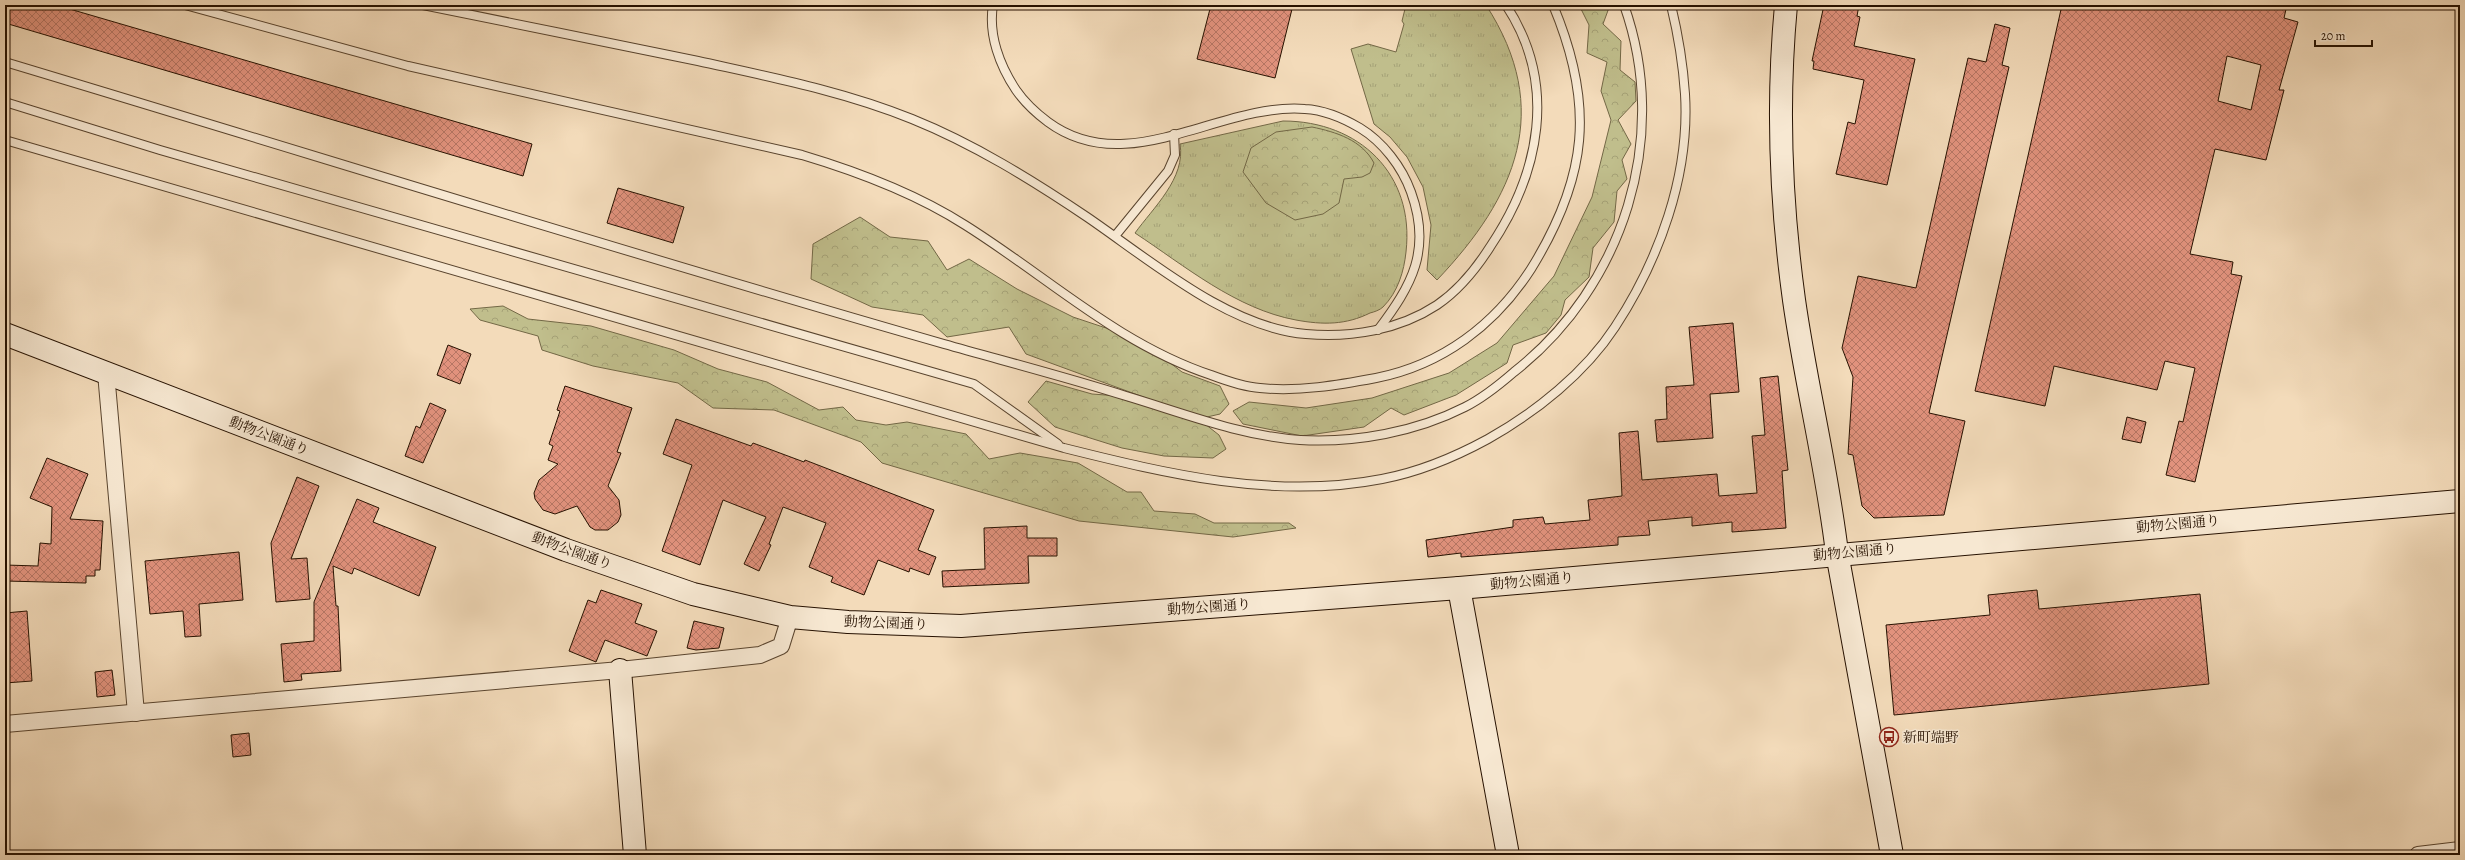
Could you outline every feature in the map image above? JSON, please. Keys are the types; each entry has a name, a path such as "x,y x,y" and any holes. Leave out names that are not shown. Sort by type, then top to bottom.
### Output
{"street":[{"path":"1786,5 1782,140 1785,221 1794,301 1832,511 1837,553 1892,855"},
{"name":"動物公園通り","path":"5,334 566,550 694,594 790,618 961,626 1459,588 1837,553 2460,501"},
{"path":"106,373 136,713"},
{"path":"1459,588 1508,855"},
{"path":"5,724 620,670 760,655 781,646 790,618"},
{"path":"620,670 635,855"},
{"path":"2418,855 2460,850"}],"lane":[{"path":"185,5 408,66 802,155 843,167 890,186 962,223 1096,318 1160,355 1228,381 1259,388 1293,389 1361,381 1390,375 1422,363 1464,343 1500,310 1524,280 1544,248 1563,207 1576,165 1580,130 1579,92 1574,61 1553,5"},
{"path":"423,5 812,86 913,119 997,160 1041,186 1201,294 1232,312 1255,322 1306,334 1333,335 1378,330 1420,315 1454,292 1470,274 1497,238 1516,204 1529,173 1537,128 1534,77 1528,51 1506,5"},
{"path":"993,5 992,31 997,52 1006,76 1020,95 1038,114 1057,129 1078,139 1123,144 1146,142 1254,114 1280,109 1327,112 1347,120 1369,133 1396,162 1408,184 1417,209 1420,229 1419,251 1413,274 1402,298 1378,330"},
{"path":"5,62 820,308 1110,391 1212,423 1254,433 1297,440 1338,440 1394,431 1423,424 1466,406 1528,362 1557,334 1579,306 1600,272 1629,206 1642,138 1643,100 1640,64 1634,34 1624,5"},
{"path":"5,140 1064,448 1162,472 1249,486 1326,485 1383,479 1428,466 1466,451 1510,427 1550,397 1580,369 1615,328 1646,273 1663,231 1678,181 1685,96 1680,43 1671,5"},
{"path":"5,102 160,150 974,384 1064,448"},
{"path":"1116,236 1168,171 1175,155 1174,134"}],"green space":[{"path":"1406,5 1486,5 1507,44 1518,81 1521,116 1517,151 1505,184 1488,217 1465,249 1437,280 1427,270 1431,225 1423,187 1407,157 1390,137 1374,124 1351,49 1368,44 1396,52 1404,24 1402,21"},
{"path":"1579,5 1610,5 1603,24 1621,41 1620,70 1635,82 1636,101 1618,120 1631,144 1622,160 1627,179 1617,191 1614,222 1593,248 1589,277 1565,300 1561,315 1546,333 1513,345 1507,363 1456,395 1404,415 1391,408 1364,427 1302,436 1243,424 1233,411 1249,402 1306,408 1372,398 1449,373 1497,343 1554,276 1592,197 1611,120 1601,91 1607,62 1587,53 1589,25"},
{"path":"1283,121 1310,123 1336,130 1358,142 1376,157 1391,176 1401,199 1406,224 1406,252 1402,274 1393,295 1379,310 1352,320 1334,323 1306,322 1274,314 1253,306 1212,285 1135,233 1159,203 1173,181 1181,157 1180,144"},
{"path":"1312,127 1348,138 1363,148 1374,163 1370,173 1362,177 1344,179 1339,203 1323,214 1295,220 1266,203 1243,172 1251,148 1276,132"},
{"path":"860,217 890,237 928,241 947,270 969,259 1017,289 1073,317 1139,339 1182,372 1220,386 1229,404 1220,414 1207,417 1205,424 1219,435 1226,449 1213,458 1164,456 1122,448 1055,427 1028,402 1046,381 1092,394 1146,398 1026,354 1009,327 947,337 923,315 872,307 811,279 813,244"},
{"path":"503,306 528,319 591,326 674,350 718,369 767,382 819,410 843,407 856,420 886,425 907,422 966,434 989,459 1020,453 1078,463 1127,492 1141,492 1154,511 1195,514 1214,523 1289,523 1296,528 1233,537 1079,521 882,463 861,442 774,410 713,408 678,383 593,366 542,350 538,336 480,320 470,309"}],"building":[{"path":"5,5 56,5 532,144 523,176 5,23"},
{"path":"1211,5 1293,5 1275,78 1197,59"},
{"path":"1824,5 1859,5 1857,16 1860,17 1854,46 1915,59 1887,185 1836,174 1848,122 1855,124 1864,80 1813,69 1814,61 1812,61"},
{"path":"2062,5 2287,5 2284,18 2298,22 2279,90 2284,90 2266,160 2215,149 2190,254 2233,262 2231,274 2242,276 2195,482 2166,475 2179,421 2183,422 2195,368 2165,361 2157,390 2054,366 2045,406 1975,391","holes":["2227,56 2261,65 2251,110 2218,101"]},
{"path":"1995,24 2010,28 2002,65 2009,67 1929,413 1965,421 1944,515 1874,518 1862,506 1853,455 1848,454 1853,377 1842,348 1858,276 1916,288 1968,58 1986,62"},
{"path":"618,188 684,207 673,243 607,223"},
{"path":"1733,323 1739,392 1710,394 1713,438 1657,442 1655,420 1667,419 1666,387 1694,385 1689,327"},
{"path":"448,345 471,354 460,384 437,375"},
{"path":"1778,376 1788,470 1782,471 1786,528 1732,532 1732,522 1692,526 1692,517 1648,521 1650,535 1618,537 1618,545 1461,557 1461,553 1428,557 1426,540 1513,527 1513,520 1543,517 1545,524 1590,520 1588,500 1622,496 1619,433 1638,431 1642,480 1717,474 1719,496 1757,493 1752,436 1765,435 1760,378"},
{"path":"565,386 632,408 617,452 621,453 608,486 619,500 621,515 618,522 608,530 595,530 590,527 577,506 555,514 543,510 535,499 534,493 539,480 558,464 548,460 553,446 549,444 560,411 557,410"},
{"path":"430,403 446,410 423,463 405,456 416,426 420,428"},
{"path":"2127,417 2146,422 2141,443 2122,439"},
{"path":"676,419 751,446 753,443 804,462 805,460 934,510 918,550 936,557 929,575 910,568 909,572 878,560 864,595 831,582 833,577 809,567 826,523 783,507 769,544 771,545 759,571 744,564 766,517 723,500 700,565 662,551 692,465 663,454"},
{"path":"47,458 88,474 70,519 103,521 100,570 95,570 95,576 86,576 86,583 5,581 5,565 38,566 40,543 51,544 52,507 30,498"},
{"path":"297,477 319,486 291,559 307,558 310,599 276,602 271,543"},
{"path":"357,499 379,508 373,522 436,547 419,596 354,568 352,574 333,566 336,606 338,606 341,671 301,674 302,680 284,682 281,644 314,641 314,602"},
{"path":"1027,526 1027,538 1057,538 1057,556 1028,556 1029,583 943,587 942,571 985,569 984,528"},
{"path":"239,552 243,600 199,604 201,636 185,637 183,611 150,614 145,561"},
{"path":"601,590 642,604 635,623 657,631 647,656 605,640 596,662 569,651 588,600 596,603"},
{"path":"2037,590 2039,609 2200,594 2209,684 1894,715 1886,625 1990,615 1988,595"},
{"path":"27,611 32,681 5,683 5,613"},
{"path":"694,621 724,628 719,648 696,650 687,648"},
{"path":"112,670 115,695 97,697 95,672"},
{"path":"249,733 251,755 233,757 231,735"}],"place":[{"name":"新町端野","path":"1889,737"}]}
